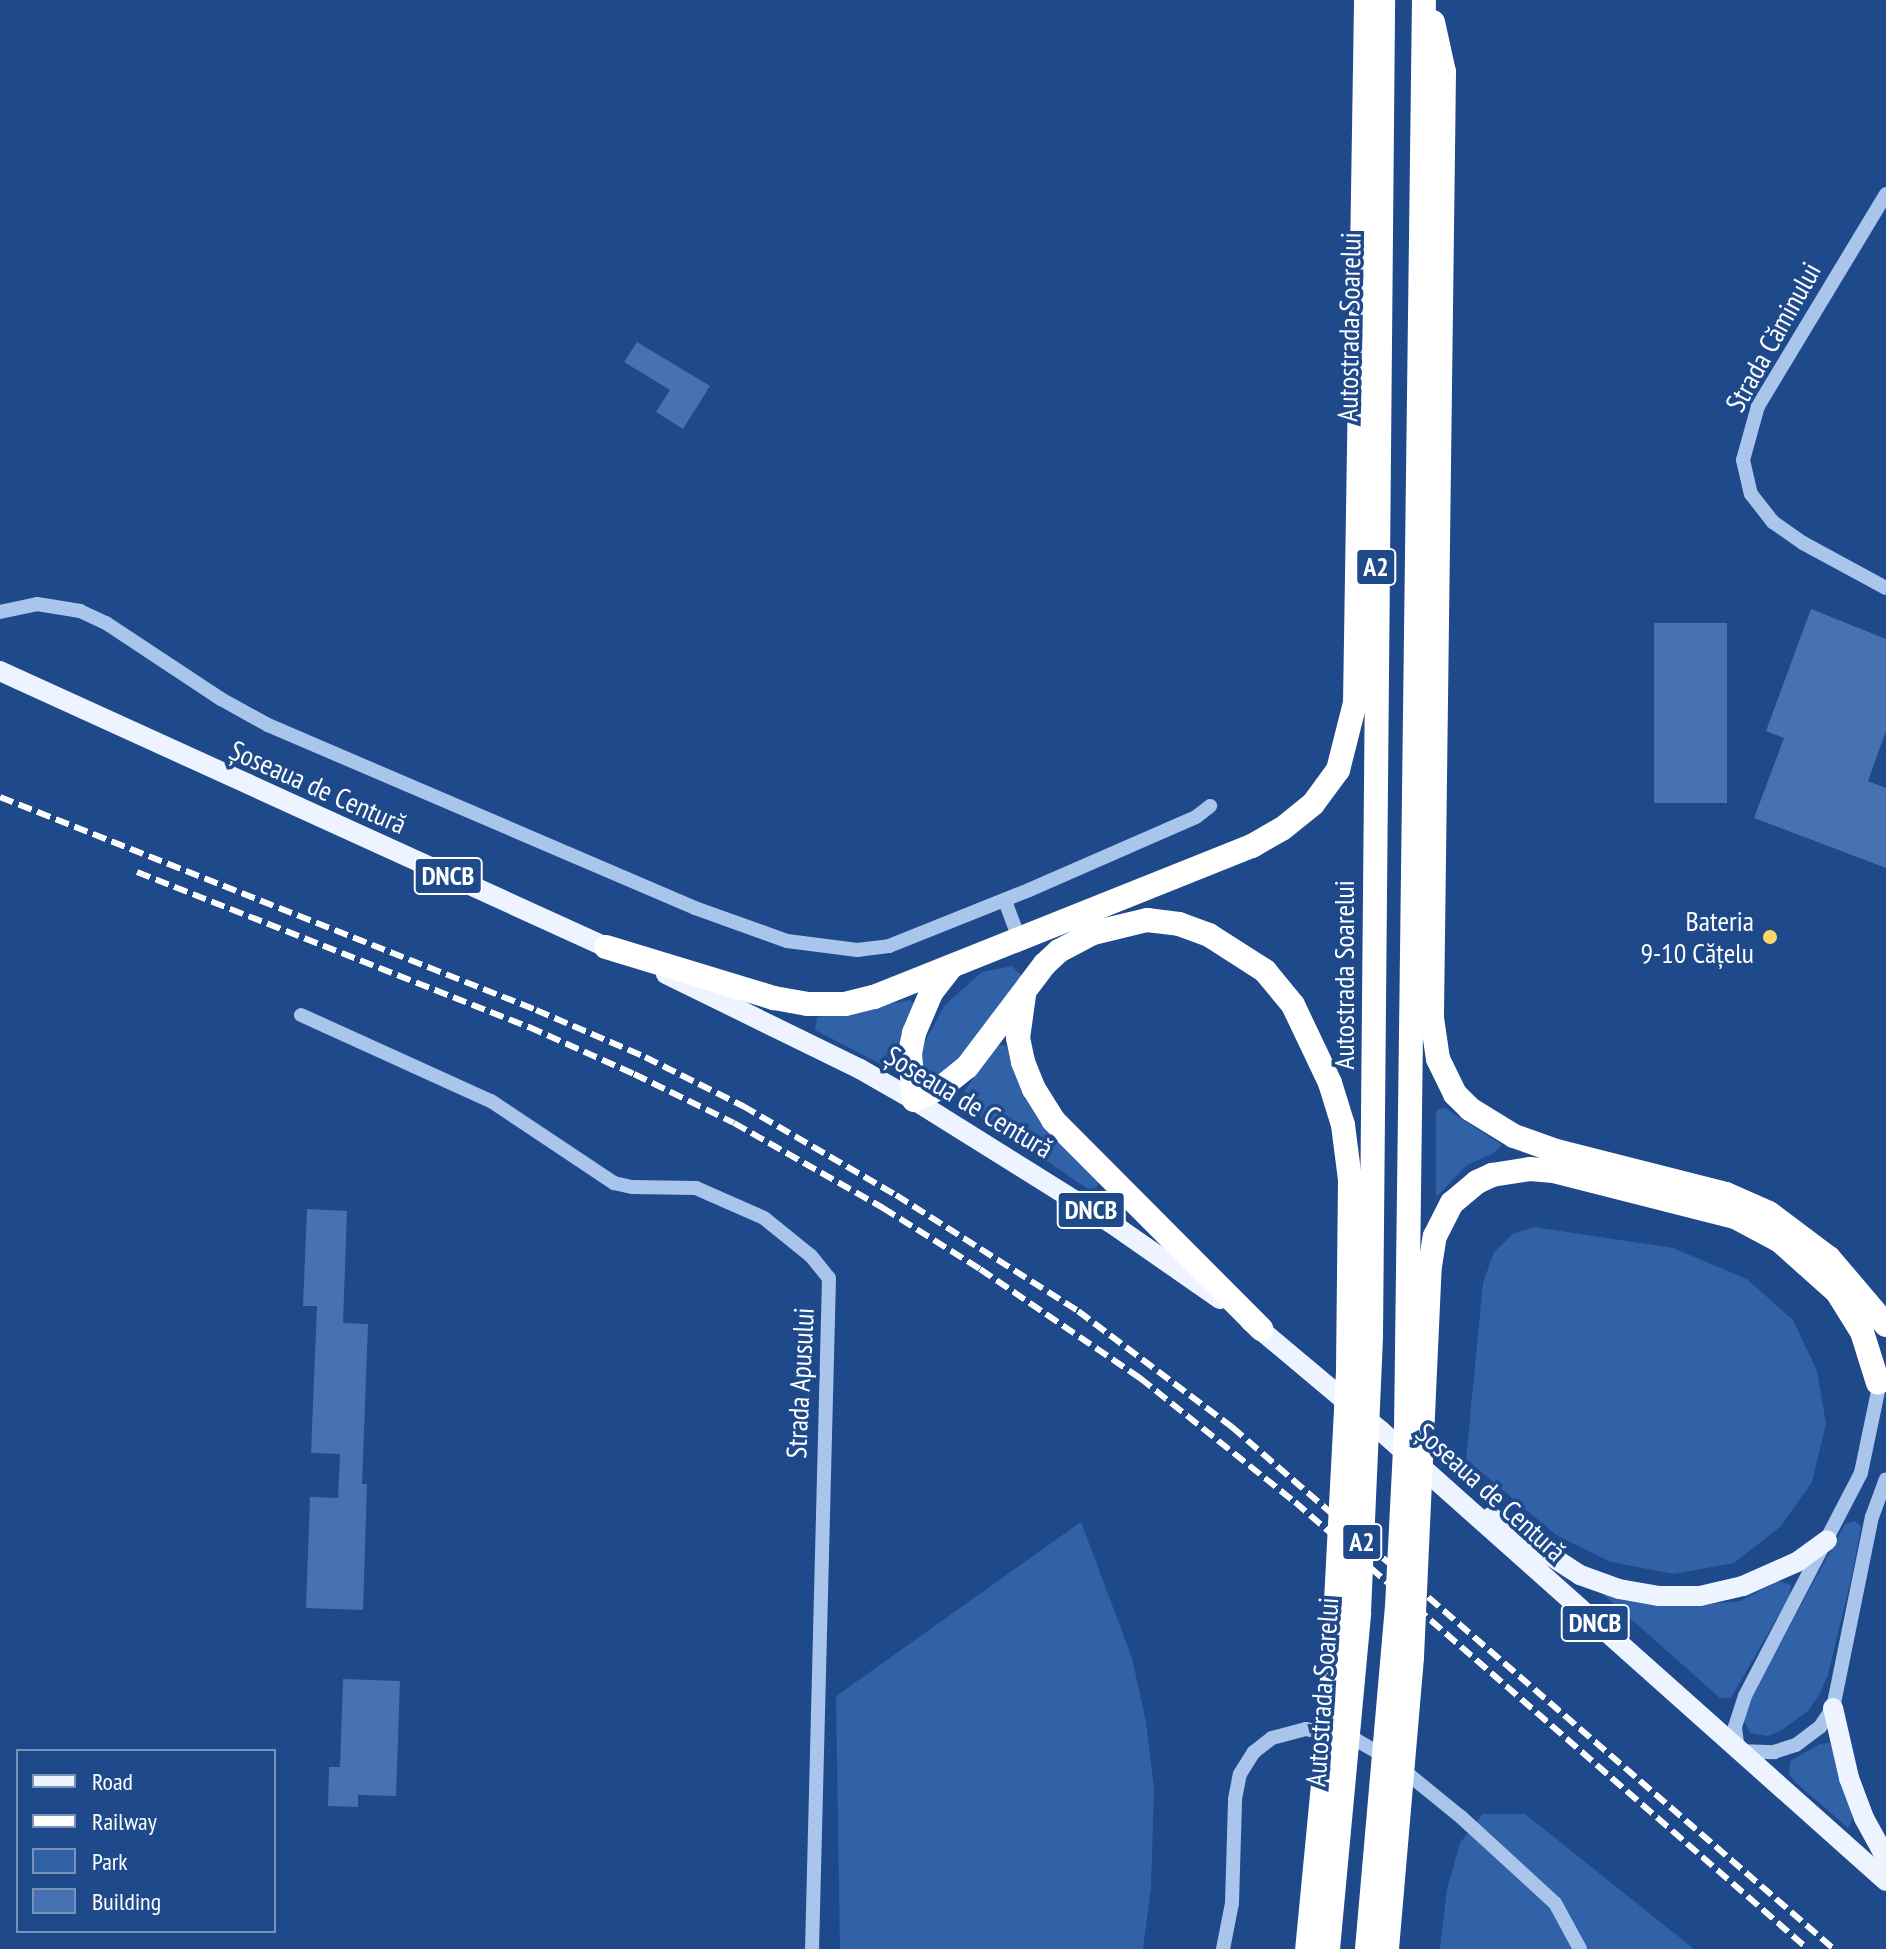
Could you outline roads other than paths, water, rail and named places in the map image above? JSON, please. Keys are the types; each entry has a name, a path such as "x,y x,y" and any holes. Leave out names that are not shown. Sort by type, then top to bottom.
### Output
{"highway":[{"path":"606,947 694,976 808,1004 845,1004 874,997 1020,941 1252,846 1313,804 1338,770 1355,703 1366,0"},
{"name":"Autostrada Soarelui","path":"1328,1949 1359,1612 1370,1350 1383,0"},
{"path":"1426,0 1444,72 1432,1018 1438,1059 1455,1094 1470,1109 1514,1136 1556,1151 1726,1194 1769,1213 1829,1258 1886,1325"},
{"name":"A2","path":"1367,1949 1397,1607 1407,1374 1426,0"},
{"path":"951,967 931,993 914,1033 910,1054 914,1100 955,1079 1059,951 1093,933 1147,920 1195,929 1250,959 1293,1005 1330,1083 1343,1125 1351,1215 1348,1387 1330,1712 1307,1949"},
{"path":"1025,993 1018,1038 1023,1062 1034,1089 1053,1120 1261,1329"},
{"path":"1387,1949 1412,1657 1430,1266 1435,1236 1452,1203 1492,1175 1530,1169 1554,1171 1681,1201 1751,1224 1780,1241 1820,1274 1851,1311 1862,1332 1880,1387"}],"main road":[{"name":"Șoseaua de Centură","path":"0,671 786,1031 914,1100 1111,1223 1261,1329 1453,1495 1886,1881"},
{"path":"1453,1495 1580,1575 1619,1589 1659,1596 1700,1596 1743,1586 1797,1562 1827,1540"},
{"path":"1833,1708 1849,1778 1864,1818 1886,1858"}],"street":[{"name":"Strada Căminului","path":"1886,194 1758,406 1743,460 1751,494 1773,522 1803,543 1886,588"},
{"path":"0,612 37,604 80,611 106,623 221,699 268,725 695,908 787,941 857,950 889,946 1005,901 1196,817 1210,806"},
{"path":"1005,901 1020,941"},
{"name":"Strada Apusului","path":"301,1015 491,1101 614,1183 632,1187 696,1188 764,1218 811,1256 829,1278 812,1949"},
{"path":"1880,1387 1886,1424"},
{"path":"1880,1387 1861,1473 1745,1696 1735,1727 1738,1751 1774,1752 1796,1745 1820,1727 1833,1708 1872,1517 1886,1479"},
{"path":"1223,1949 1232,1903 1235,1799 1240,1774 1254,1752 1272,1738 1306,1729 1358,1741 1392,1761 1461,1817 1555,1903 1580,1949"}],"railway":[{"path":"0,797 536,1010 645,1057 743,1106 896,1195 1078,1311 1232,1427 1834,1949"},
{"path":"137,872 529,1027 634,1074 734,1123 883,1208 980,1269 1140,1378 1295,1502 1808,1949"}],"place":[{"name":"Bateria 9-10 Cățelu","path":"1770,937"}]}
